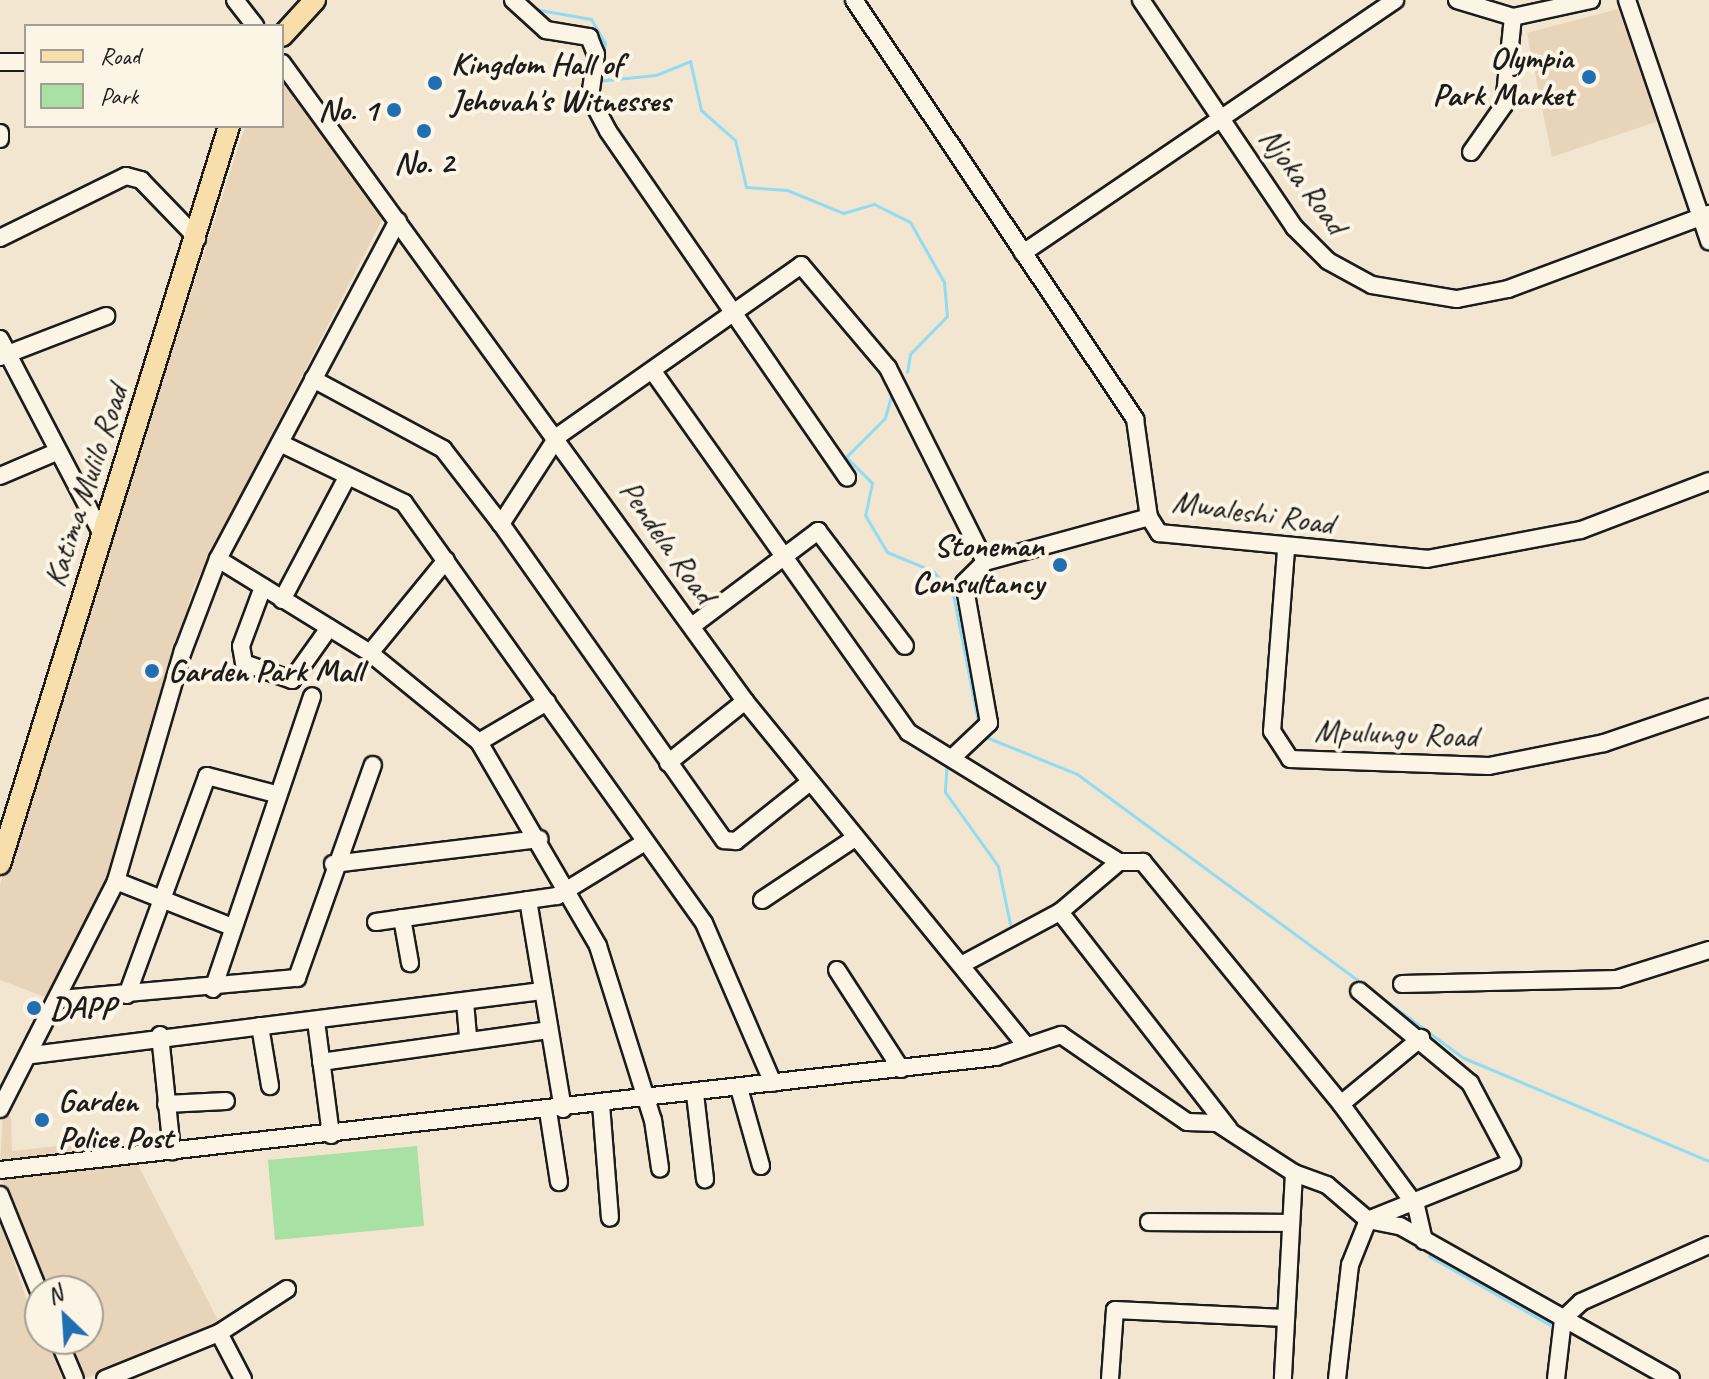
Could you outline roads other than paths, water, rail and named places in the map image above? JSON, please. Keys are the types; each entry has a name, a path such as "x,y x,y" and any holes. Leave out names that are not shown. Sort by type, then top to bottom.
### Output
{"main road":[{"path":"276,24 299,0"},
{"path":"284,34 315,0"},
{"name":"Katima Mulilo Road","path":"0,864 101,532 197,238 228,128"}],"street":[{"path":"235,0 253,24"},
{"path":"513,0 546,30 589,37 596,54 590,97 734,316 847,477"},
{"name":"Mwaleshi Road","path":"854,0 1135,419 1151,527 1171,537 1286,550 1427,559 1493,551 1581,530 1709,481"},
{"name":"Njoka Road","path":"1141,0 1294,227 1328,261 1409,296 1457,299 1508,289 1705,216"},
{"path":"1023,253 1223,120 1395,0"},
{"path":"1457,0 1513,17 1591,0"},
{"path":"1627,0 1705,216 1709,241"},
{"path":"1471,152 1504,105 1513,17"},
{"path":"0,62 24,62"},
{"name":"Pendela Road","path":"284,66 558,436 745,701 1023,1042"},
{"path":"0,133 0,139"},
{"path":"0,238 126,176 141,180 197,238"},
{"path":"0,1109 32,1055 116,881 183,651 218,559 398,221"},
{"path":"501,524 558,436 654,373 734,316 783,275 801,265 811,270 919,418 985,562"},
{"path":"101,532 54,453 2,350 106,316"},
{"path":"654,373 781,560 908,732 1119,862 1143,862 1341,1104 1416,1206 1424,1241"},
{"path":"313,379 443,449 501,524 668,763 730,844 810,782"},
{"path":"280,443 404,503 704,923 773,1083"},
{"path":"0,476 54,453"},
{"path":"282,600 347,477"},
{"path":"952,758 989,723 961,592 985,562 1149,517"},
{"path":"692,626 818,531 905,646"},
{"name":"Mpulungu Road","path":"1286,550 1272,731 1290,759 1489,766 1604,743 1709,707"},
{"path":"218,559 370,653 479,742 570,888 598,946 643,1098 660,1168"},
{"path":"370,653 446,560"},
{"path":"263,587 241,646 244,663 292,680 329,628"},
{"path":"213,989 276,794 312,696"},
{"path":"668,763 745,701"},
{"path":"479,742 547,702"},
{"path":"60,999 213,989 297,978 333,864 373,765"},
{"path":"127,995 207,776 276,794"},
{"path":"762,900 855,838"},
{"path":"333,864 539,839"},
{"path":"376,922 528,900 570,888 645,842"},
{"path":"961,965 1060,912 1119,862"},
{"path":"116,881 162,903 232,927"},
{"path":"528,900 549,1030 559,1182"},
{"path":"1060,912 1231,1132"},
{"path":"402,918 410,963"},
{"path":"1402,984 1617,979 1709,950"},
{"path":"837,970 901,1069"},
{"path":"32,1055 160,1035 316,1021 542,991"},
{"path":"1359,991 1421,1038 1470,1083 1512,1162 1416,1206 1368,1220"},
{"path":"465,1002 468,1039"},
{"path":"316,1021 331,1135"},
{"path":"260,1026 270,1086"},
{"path":"321,1062 549,1030"},
{"path":"160,1035 172,1151"},
{"path":"0,1170 555,1110 996,1057 1023,1042 1061,1035 1187,1122 1217,1123 1294,1173 1327,1185 1368,1220 1424,1241 1671,1379"},
{"path":"1341,1104 1421,1038"},
{"path":"739,1088 761,1166"},
{"path":"695,1094 705,1179"},
{"path":"166,1104 226,1101"},
{"path":"601,1104 610,1218"},
{"path":"1283,1379 1294,1173"},
{"path":"2,1204 32,1275"},
{"path":"1337,1379 1350,1265 1368,1220"},
{"path":"1149,1222 1291,1223"},
{"path":"1556,1379 1563,1319 1581,1302 1709,1245"},
{"path":"105,1379 219,1333 287,1289"},
{"path":"1110,1379 1115,1310 1285,1318"},
{"path":"219,1333 243,1379"},
{"path":"65,1355 75,1379"}],"waterway":[{"path":"534,9 591,19 605,43 603,54"},
{"path":"597,81 656,75 690,61 701,110 735,140 746,187 787,190 843,213 874,204 910,222 944,282 947,316 910,354 907,372"},
{"path":"892,393 885,418 846,457 872,483 865,515 887,552 933,571 953,594 979,726"},
{"path":"986,737 1077,774 1464,1058 1709,1161"},
{"path":"947,760 945,792 998,866 1010,924"},
{"path":"1429,1256 1552,1326"},
{"path":"1577,1336 1631,1366"}],"place":[{"name":"Olympia Park Market","path":"1589,77"},
{"name":"Kingdom Hall of Jehovah's Witnesses","path":"435,83"},
{"name":"No. 1","path":"394,110"},
{"name":"No. 2","path":"424,131"},
{"name":"Stoneman Consultancy","path":"1060,565"},
{"name":"Garden Park Mall","path":"152,671"},
{"name":"DAPP","path":"34,1008"},
{"name":"Garden Police Post","path":"42,1120"}]}
